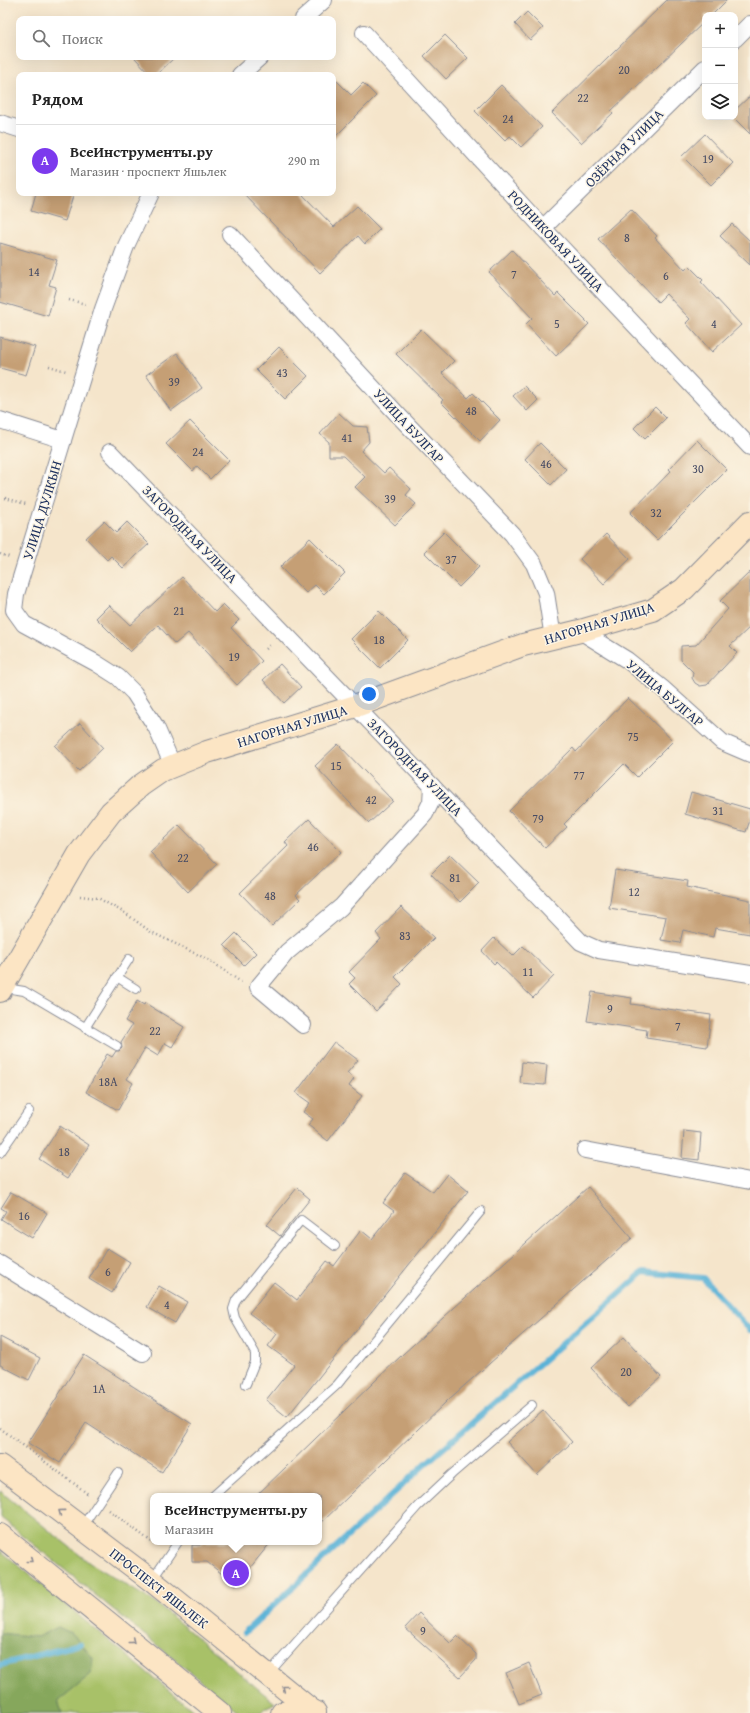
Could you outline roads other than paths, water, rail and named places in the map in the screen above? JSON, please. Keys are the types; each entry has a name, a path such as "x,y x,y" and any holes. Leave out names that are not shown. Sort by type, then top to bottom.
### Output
{"street":[{"path":"306,16 323,0"},
{"path":"738,36 750,24"},
{"name":"РОДНИКОВАЯ УЛИЦА","path":"364,33 543,228 750,447"},
{"path":"243,72 257,60"},
{"name":"ОЗЁРНАЯ УЛИЦА","path":"543,228 702,71"},
{"path":"0,123 16,128"},
{"name":"УЛИЦА ДУЛКЫН","path":"150,196 126,246 103,309 16,594 14,610 24,624 96,663 118,677 134,692 156,727 173,766"},
{"name":"УЛИЦА БУЛГАР","path":"230,234 400,417 512,534 534,564 546,593 553,638"},
{"path":"0,420 63,440"},
{"name":"ЗАГОРОДНАЯ УЛИЦА","path":"110,452 356,706 581,942 599,950 750,974"},
{"name":"НАГОРНАЯ УЛИЦА","path":"0,991 79,854 111,812 140,786 173,766 207,752 356,706 523,645 580,631 653,610 684,589 750,522"},
{"name":"УЛИЦА БУЛГАР","path":"580,631 627,660 662,688 722,742 750,754"},
{"path":"303,1024 258,987 287,952 341,907 380,866 425,814 431,802 432,786"},
{"path":"585,1150 750,1181"},
{"path":"0,1264 143,1353"},
{"name":"ПРОСПЕКТ ЯШЬЛЕК","path":"0,1466 152,1581 315,1713"},
{"path":"0,1535 220,1713"},
{"path":"282,1713 298,1711 315,1713"}],"lane":[{"path":"85,1028 129,959"},
{"path":"118,977 136,989"},
{"path":"0,991 12,989 24,991 117,1046"},
{"path":"0,1153 29,1111"},
{"path":"216,1493 337,1385 481,1211"},
{"path":"246,1384 255,1362 255,1353 235,1318 233,1309 236,1300 301,1220 335,1246"},
{"path":"268,1674 418,1506 532,1404"},
{"path":"81,1528 118,1473"},
{"path":"152,1581 176,1545"}],"waterway":[{"path":"244,1633 423,1466 643,1272 703,1278 750,1330"},
{"path":"0,1665 80,1644"}],"place":[{"name":"ВсеИнструменты.ру","path":"236,1573"}]}
